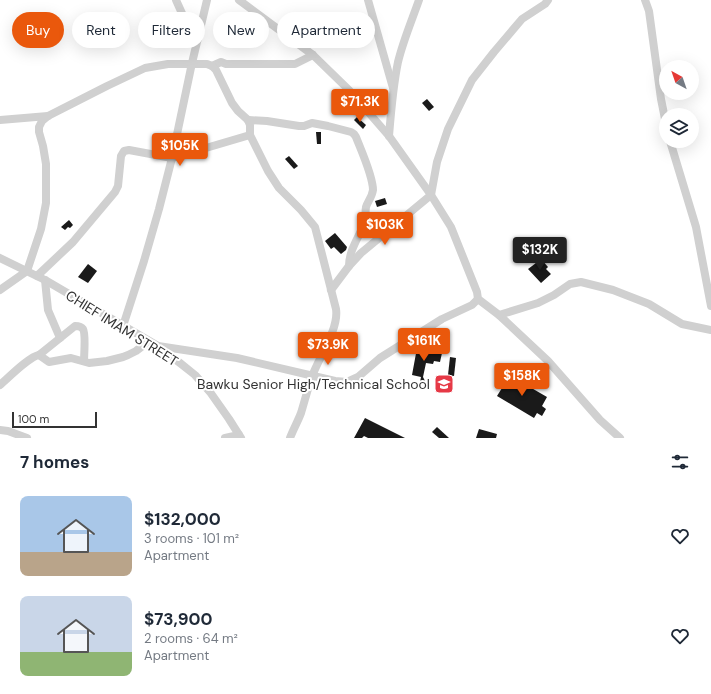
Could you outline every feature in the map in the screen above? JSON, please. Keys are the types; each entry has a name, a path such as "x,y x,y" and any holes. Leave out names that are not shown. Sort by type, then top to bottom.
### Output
{"street":[{"path":"176,0 181,12"},
{"path":"204,12 207,0"},
{"path":"240,0 313,55 349,90 389,136 452,227 477,292 478,299 499,314 548,361 600,420 620,438"},
{"path":"368,0 394,91"},
{"path":"389,136 398,62 405,37 419,0"},
{"path":"331,290 349,266 371,243 431,195 437,162 448,129 472,80 522,19 545,4 548,0"},
{"path":"645,0 650,11 663,108"},
{"path":"124,326 159,209 172,158 196,48"},
{"path":"212,66 221,62 226,64 295,64 313,55"},
{"path":"0,290 27,271 41,229 46,203 46,164 39,132 39,126 42,121 48,116 146,68 168,64 192,63 207,64 212,66 216,70 232,103 248,120 250,125 250,135 276,184 315,227 336,309 336,318 290,438"},
{"path":"0,120 48,116"},
{"path":"248,120 267,121 298,126 312,123 354,134 372,182 373,191 372,197 366,208 365,222 349,258 349,266"},
{"path":"37,276 73,242 116,192 121,156 124,152 129,150 172,158 250,135"},
{"path":"672,148 696,227 711,306"},
{"name":"CHIEF IMAM STREET","path":"0,258 45,280 158,346 185,367 204,385 229,419 240,437"},
{"path":"45,280 48,310 60,338"},
{"path":"499,314 538,303 554,295 570,284 581,282 613,290 649,304 682,324 711,330"},
{"path":"158,346 238,358 335,381 346,382 358,377 380,358 442,320 472,305 478,299"},
{"path":"0,385 36,355 39,355 75,326 82,327 84,330 84,361"},
{"path":"39,355 49,362 71,358 89,363 96,363 123,357 136,351 149,341"},
{"path":"0,430 8,431 27,438"},
{"path":"225,438 240,437"}],"building":[{"path":"427,99 434,107 429,111 422,103"},
{"path":"357,117 366,125 363,129 354,120"},
{"path":"316,132 321,132 321,144 317,144"},
{"path":"289,156 298,166 294,169 285,159"},
{"path":"385,198 387,204 377,207 375,201"},
{"path":"69,220 73,225 65,230 61,227"},
{"path":"335,233 347,247 341,254 334,247 331,249 325,241"},
{"path":"541,259 548,267 546,269 551,274 541,283 528,269 536,263 537,264"},
{"path":"88,264 97,271 88,283 78,277"},
{"path":"417,348 442,353 440,362 434,361 433,364 426,363 423,377 425,382 422,384 420,382 421,377 412,375"},
{"path":"450,357 456,358 454,376 448,375"},
{"path":"509,375 547,397 542,406 546,409 542,416 537,413 534,418 497,396 502,388 497,386 500,380 505,383"},
{"path":"365,418 405,438 368,438 364,436 362,438 354,438"},
{"path":"437,427 449,438 439,438 432,432"},
{"path":"479,429 497,434 496,438 476,438"}],"place":[{"name":"Bawku Senior High/Technical School","path":"444,384"}]}
